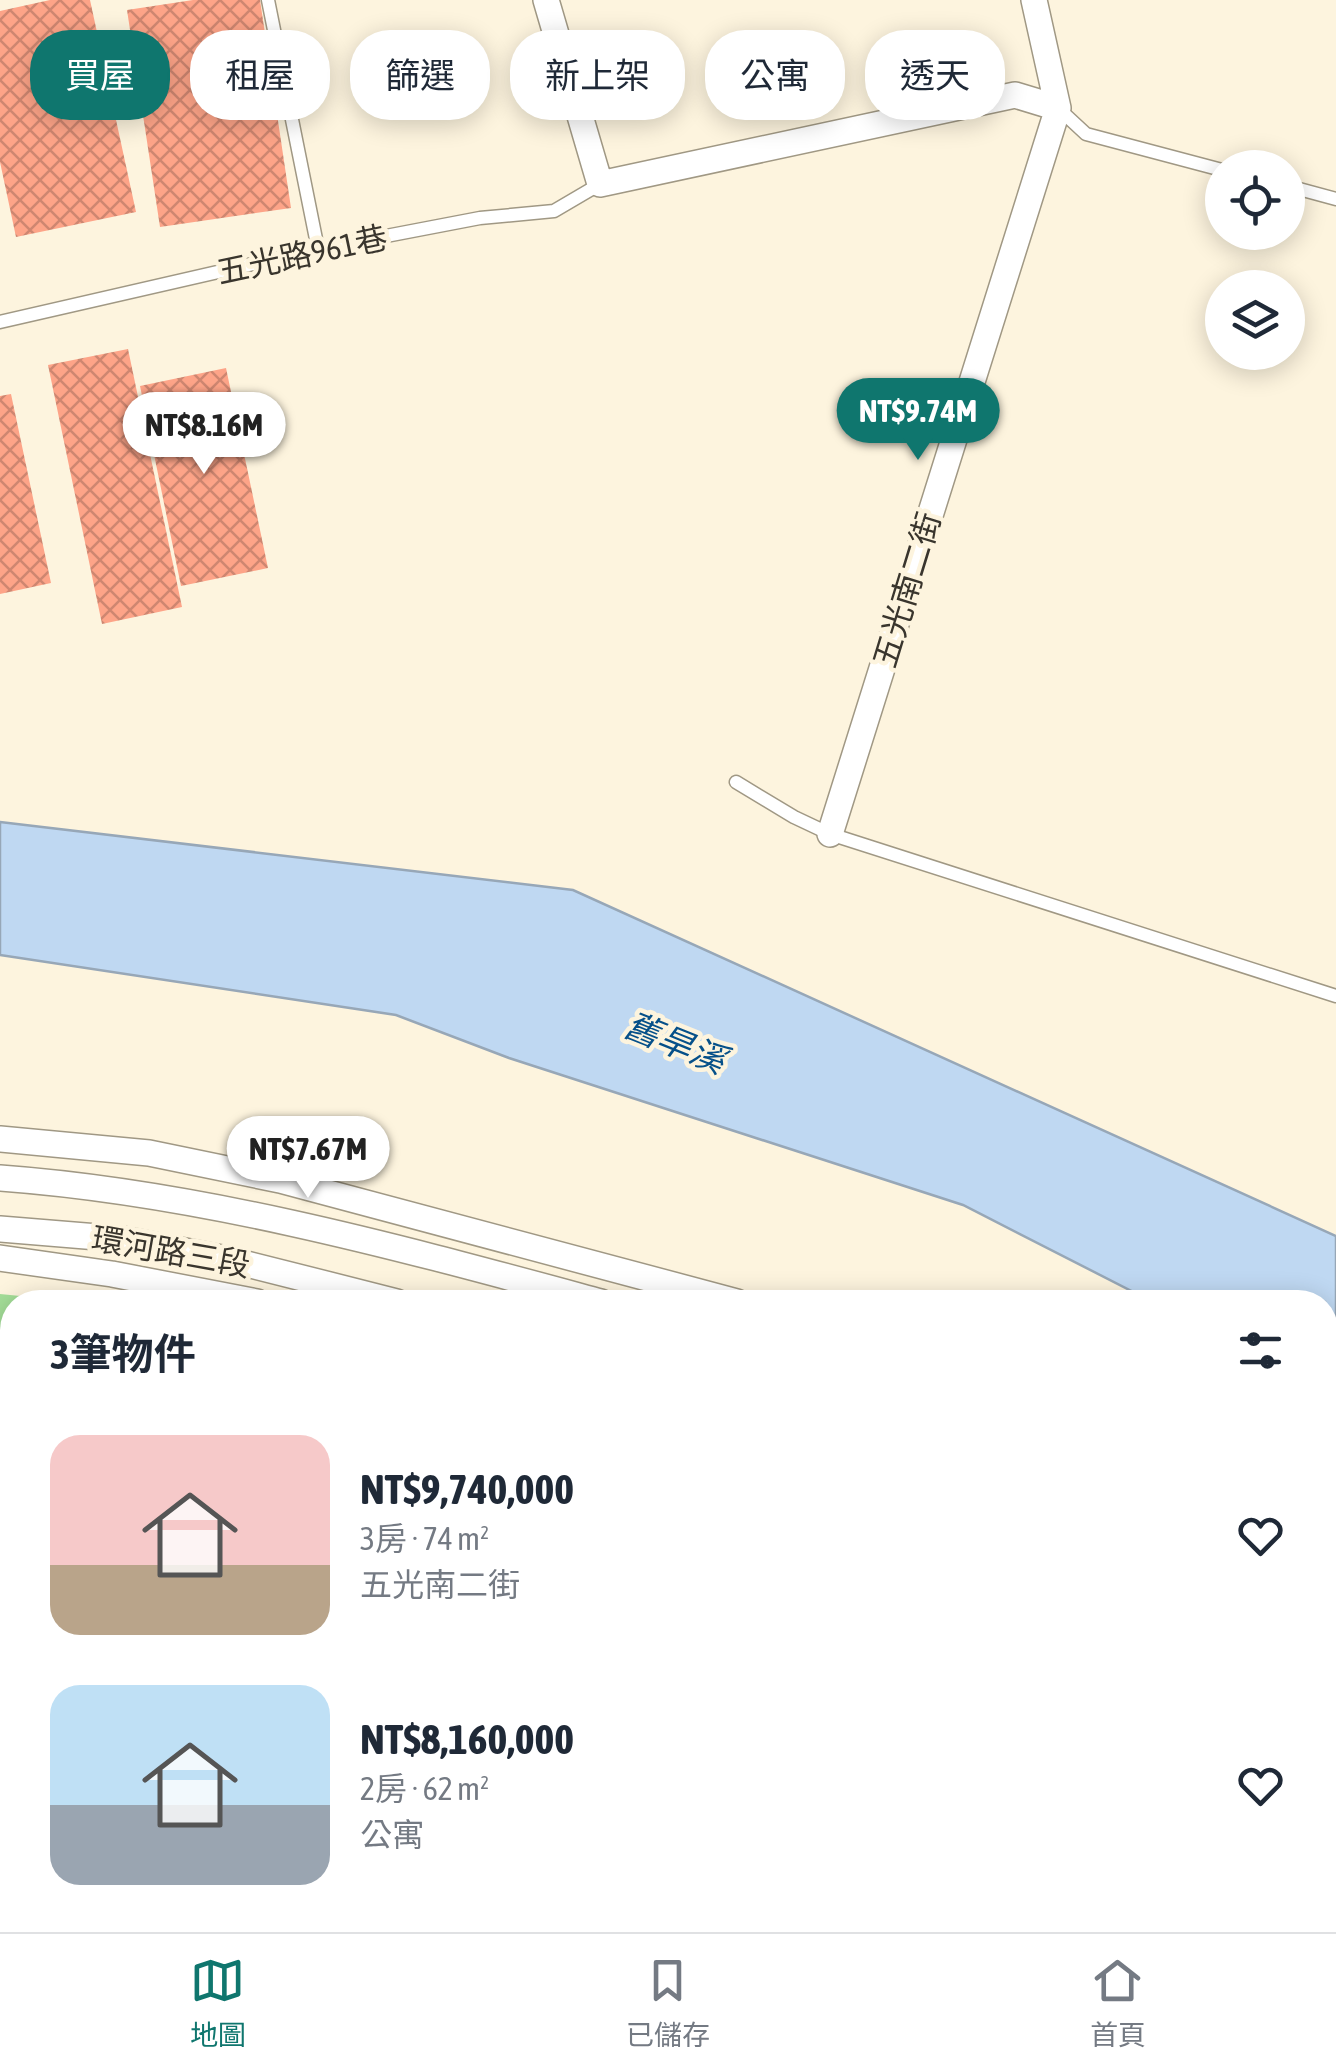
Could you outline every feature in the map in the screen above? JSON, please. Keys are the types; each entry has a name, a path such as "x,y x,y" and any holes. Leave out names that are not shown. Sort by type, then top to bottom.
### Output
{"street":[{"path":"546,0 600,184 1015,95 1058,108"},
{"name":"五光南二街","path":"830,834 1058,108 1034,0"},
{"path":"0,1139 149,1153 280,1180 692,1290"},
{"name":"環河路三段","path":"0,1178 146,1194 556,1290"},
{"name":"環河路三段","path":"0,1229 122,1239 348,1290"},
{"path":"498,1290 510,1242"},
{"name":"環河路三段","path":"0,1258 196,1290"}],"lane":[{"path":"268,0 318,249"},
{"path":"1058,108 1086,134 1205,166"},
{"name":"五光路961巷","path":"0,322 318,249 480,218 554,211 600,184"},
{"path":"1305,191 1336,199"},
{"path":"736,782 830,834 1336,996"}],"water":[{"name":"舊旱溪","path":"0,822 573,890 1336,1236 1336,1290 1129,1290 963,1205 509,1058 396,1015 0,955"}],"building":[{"path":"50,0 90,0 97,30 30,30 30,120 116,120 136,212 16,237 0,162 0,11"},
{"path":"193,0 260,0 264,30 190,30 190,120 278,120 291,208 160,227 144,120 170,120 170,30 130,30 127,10"},
{"path":"128,349 182,607 102,624 48,365"},
{"path":"226,368 268,568 181,586 140,386"},
{"path":"11,394 51,583 0,594 0,396"}]}
